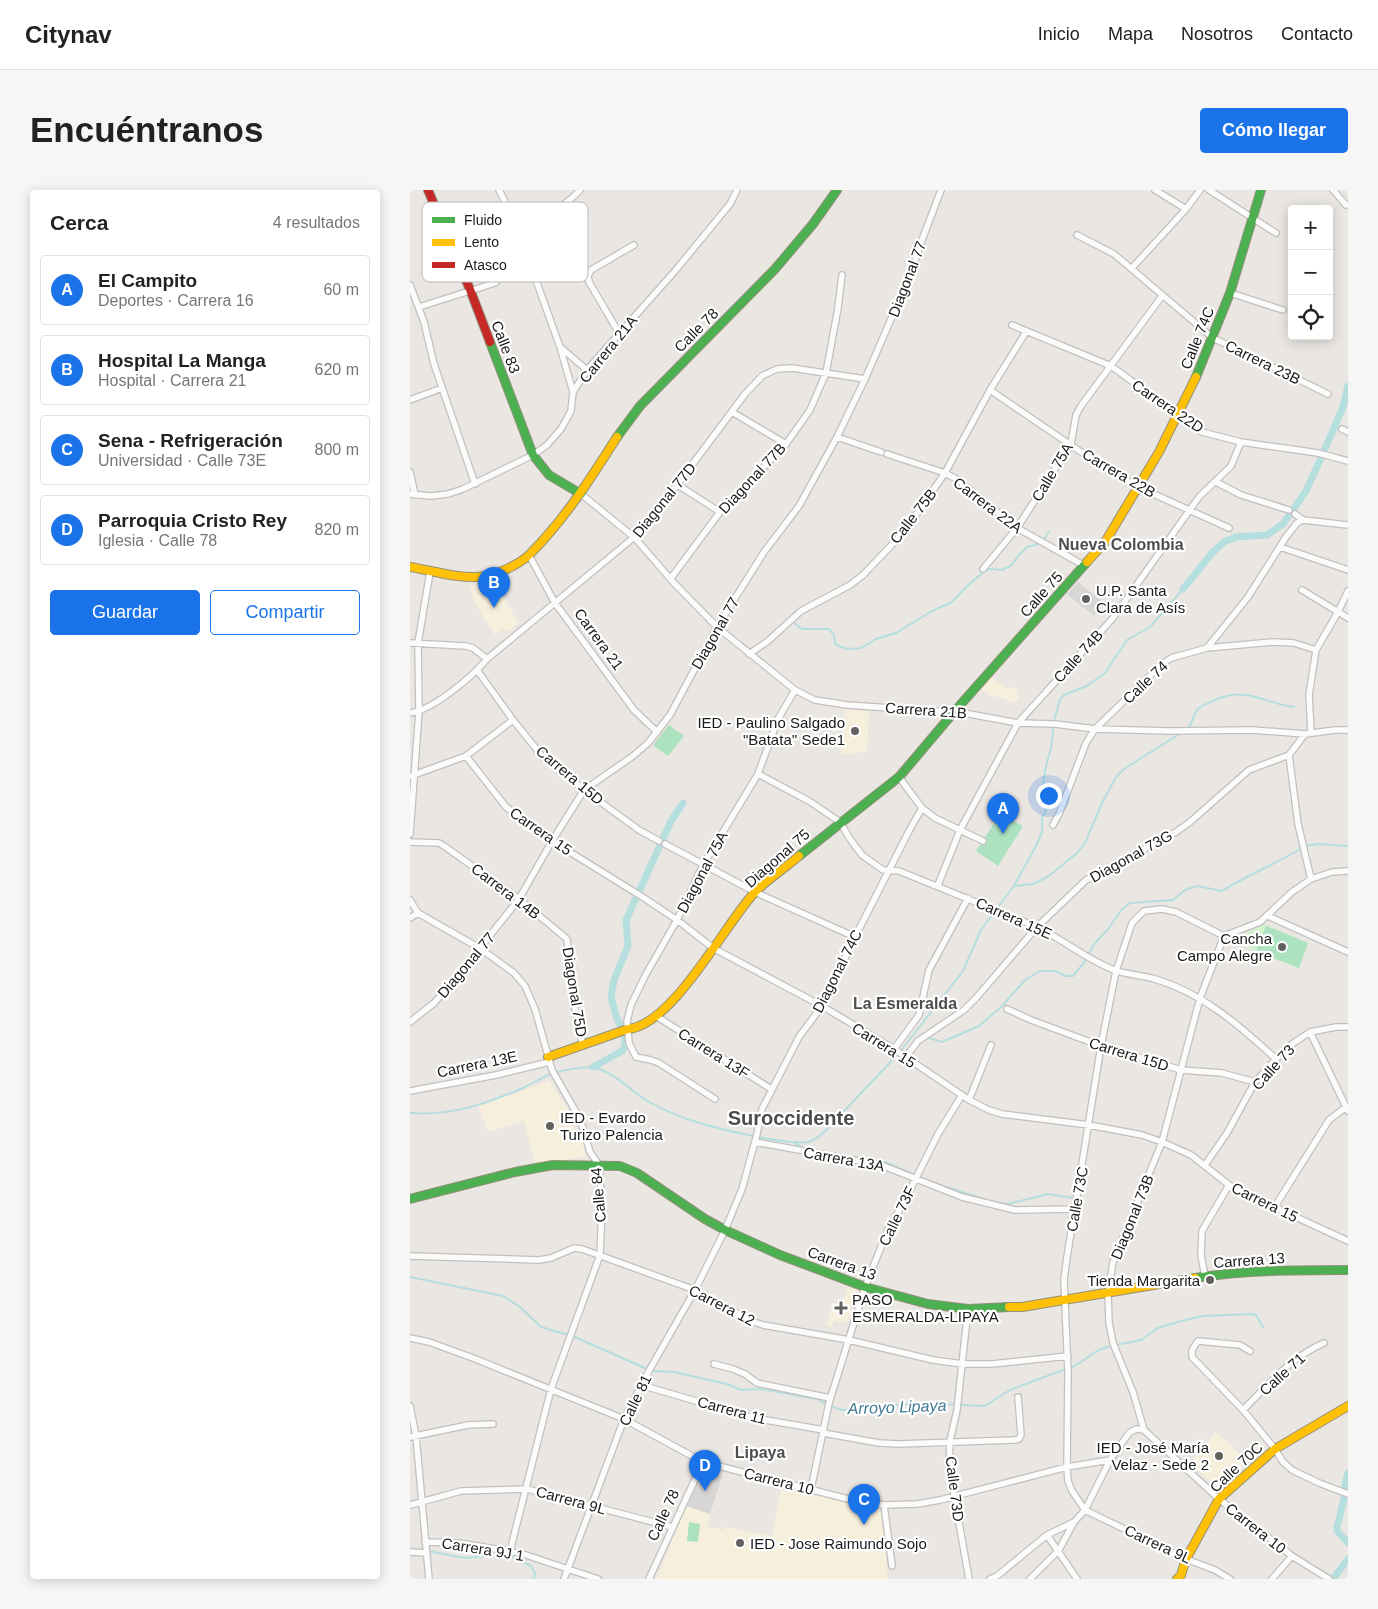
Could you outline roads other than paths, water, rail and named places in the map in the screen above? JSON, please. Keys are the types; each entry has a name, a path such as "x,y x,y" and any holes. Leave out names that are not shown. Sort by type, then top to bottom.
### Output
{"street":[{"name":"Calle 83","path":"428,190 433,202"},
{"path":"499,190 505,202"},
{"path":"567,202 580,190"},
{"name":"Carrera 21A","path":"412,494 431,496 448,494 475,484 533,455 546,445 561,429 571,411 573,392 587,370 730,204 737,190"},
{"name":"Calle 78","path":"581,494 619,433 640,406 775,269 813,224 837,190"},
{"name":"Diagonal 77","path":"410,1022 434,1003 481,949 519,899 552,840 584,790 633,756 657,732 670,715 717,627 764,552 799,506 837,438 912,271 918,248 942,190"},
{"path":"1156,190 1186,209"},
{"path":"1132,268 1186,209 1200,190"},
{"path":"1209,190 1276,233"},
{"name":"Calle 74C","path":"1138,487 1179,416 1213,338 1230,293 1261,190"},
{"path":"1333,190 1347,205"},
{"name":"Carrera 23B","path":"1078,235 1103,247 1132,268 1162,296 1213,338 1328,394"},
{"path":"619,333 589,282 588,276 590,270 634,245"},
{"name":"Diagonal 77B","path":"670,578 720,512 786,444 810,410 826,373 842,275"},
{"name":"Calle 83","path":"467,282 533,455 549,475 581,494"},
{"path":"410,304 418,304 471,292 496,282"},
{"path":"537,283 560,347 573,392"},
{"path":"410,284 418,304 442,388 475,484"},
{"path":"1230,293 1283,310"},
{"name":"Calle 75A","path":"983,569 1017,528 1071,444 1076,415 1081,406 1162,296"},
{"name":"Carrera 22D","path":"1012,325 1111,366 1202,432 1241,442 1318,452 1348,461"},
{"name":"Calle 75B","path":"750,654 768,641 800,611 850,585 863,575 904,532 945,473 990,390 1026,332"},
{"path":"560,347 587,370"},
{"name":"Diagonal 77D","path":"410,713 431,706 477,670 487,659 609,557 635,538 644,529 732,412 762,376 777,369 792,368 865,379"},
{"path":"410,400 442,388"},
{"name":"Carrera 22B","path":"990,390 1103,467 1138,487 1229,528"},
{"path":"732,412 786,444"},
{"name":"Carrera 22A","path":"837,438 945,473 958,480 1017,528 1085,566"},
{"name":"Calle 74B","path":"938,885 960,830 1018,723 1113,618 1199,498 1231,466 1241,442"},
{"path":"410,472 412,494"},
{"path":"1216,482 1248,498 1289,510"},
{"path":"678,485 720,512"},
{"name":"Calle 75","path":"954,712 1105,542 1138,487"},
{"path":"410,568 460,576 486,576 510,567 529,555 581,494"},
{"name":"Carrera 21B","path":"581,494 635,538 717,627 795,690 815,700 847,705 978,714 1018,723 1052,724 1095,729 1169,731 1252,730 1308,734 1348,730"},
{"path":"1295,514 1303,520 1348,525"},
{"path":"1208,648 1248,597 1297,523 1303,520"},
{"path":"1280,547 1348,570"},
{"name":"Carrera 21","path":"529,555 555,603 634,710 657,732"},
{"path":"410,834 412,776 419,711 418,643 430,572"},
{"path":"1302,590 1348,618"},
{"path":"1311,879 1302,843 1292,786 1289,755 1308,734 1309,695 1316,650 1348,591"},
{"name":"Calle 74","path":"1053,825 1059,814 1086,742 1095,729 1162,664 1171,658 1208,648 1273,642 1294,643 1316,650"},
{"path":"410,643 466,646 473,648 487,659"},
{"name":"Carrera 15D","path":"477,670 542,756 584,790 639,830 659,840"},
{"name":"Diagonal 75A","path":"715,1099 659,1063 636,1057 625,1030 631,1005 645,976 677,920 703,865 758,774 778,719 795,690"},
{"name":"Diagonal 75","path":"625,1030 638,1028 656,1016 687,984 755,892 840,822 899,777 954,712"},
{"path":"412,776 466,756 513,720"},
{"name":"Diagonal 73G","path":"905,1057 923,1037 970,1004 987,987 1037,927 1086,880 1176,832 1249,770 1289,755"},
{"name":"Carrera 15","path":"466,756 506,807 552,840 639,894 713,948 822,1006 895,1050 969,1100 1002,1114 1089,1125 1142,1135 1162,1142 1191,1155 1229,1185 1274,1208 1348,1241"},
{"name":"Carrera 15E","path":"758,774 809,801 840,822 862,855 883,870 895,869 938,885 1058,937 1091,960 1116,971 1156,979 1200,998 1237,1023 1276,1059"},
{"path":"899,777 922,808 935,818 983,841"},
{"name":"Diagonal 74C","path":"725,1230 742,1189 762,1109 771,1089 799,1037 822,1006 855,937 922,808"},
{"name":"Carrera 14B","path":"410,842 439,843 444,846 519,899 567,939"},
{"path":"665,844 755,892 855,937"},
{"path":"1224,936 1260,922 1292,892 1311,879 1332,872 1348,871"},
{"path":"895,1050 919,1015 929,970 968,898"},
{"name":"Calle 84","path":"410,900 418,913 481,949 514,973 524,986 536,1009 552,1070 580,1119 590,1152 599,1165 602,1208 600,1255 551,1389 510,1551"},
{"name":"Calle 73C","path":"1085,1510 1072,1491 1068,1481 1068,1356 1064,1280 1101,1046 1116,971 1132,923 1144,911 1162,909 1176,912 1224,936"},
{"path":"410,918 418,913"},
{"path":"1268,916 1348,952"},
{"name":"Diagonal 73B","path":"1144,1430 1133,1392 1114,1346 1109,1322 1108,1293 1113,1262 1162,1142 1200,998 1224,936"},
{"name":"Diagonal 75D","path":"567,939 574,1004 583,1046"},
{"name":"Carrera 15D","path":"1007,1009 1101,1046 1181,1070 1222,1073 1255,1082"},
{"name":"Carrera 13F","path":"656,1016 771,1089"},
{"name":"Calle 73","path":"1205,1165 1255,1082 1276,1059 1292,1044 1310,1032 1336,1027 1348,1027"},
{"name":"Carrera 13E","path":"410,1091 548,1060 625,1030"},
{"path":"1274,1208 1329,1120 1347,1109 1310,1032"},
{"path":"969,1100 991,1045"},
{"name":"Calle 73F","path":"811,1490 829,1403 866,1287 889,1227 938,1134 962,1095"},
{"name":"Carrera 13A","path":"756,1139 881,1164 962,1197 1015,1210 1075,1209"},
{"name":"Carrera 13","path":"410,1199 553,1164 620,1166 637,1173 705,1219 780,1255 866,1287 928,1304 968,1309 1022,1307 1221,1274 1278,1270 1348,1270"},
{"path":"1205,1277 1201,1256 1202,1230 1229,1185"},
{"name":"Calle 81","path":"564,1579 624,1419 649,1370 696,1290 725,1230"},
{"name":"Carrera 12","path":"410,1256 464,1256 539,1260 551,1258 574,1248 582,1249 696,1290 751,1321 764,1325 849,1340 932,1360 963,1364 992,1364 1068,1356"},
{"name":"Calle 73D","path":"968,1309 958,1406 950,1441 949,1466 969,1579"},
{"name":"Carrera 10","path":"410,1338 429,1342 473,1358 624,1419 703,1462 848,1499 884,1504 917,1504 954,1497 1067,1467 1110,1460"},
{"path":"1250,1351 1240,1345 1198,1341 1192,1350 1192,1357 1243,1410 1275,1449 1283,1462 1292,1470 1346,1494"},
{"name":"Calle 71","path":"1243,1410 1286,1367 1303,1354 1324,1342"},
{"path":"714,1364 739,1372 756,1383 829,1403"},
{"name":"Carrera 11","path":"641,1385 754,1418 879,1443 899,1444 1019,1439 1021,1435 1018,1397"},
{"path":"410,1406 423,1502 430,1579"},
{"name":"Calle 70C","path":"1177,1579 1181,1575 1186,1559 1219,1499 1275,1449 1348,1406"},
{"path":"413,1437 468,1425 493,1424"},
{"path":"1030,1579 1059,1550 1074,1522 1085,1510 1110,1460 1129,1433 1136,1429 1144,1430"},
{"name":"Carrera 10","path":"1144,1430 1219,1499 1292,1556 1329,1579"},
{"name":"Calle 78","path":"649,1579 703,1462"},
{"name":"Carrera 9L","path":"410,1505 461,1491 527,1489 672,1527"},
{"path":"884,1504 892,1566"},
{"name":"Carrera 9L","path":"1085,1510 1186,1559 1216,1570 1230,1579"},
{"path":"995,1578 1047,1535 1074,1522"},
{"path":"1047,1535 1077,1579"},
{"name":"Carrera 9J 1","path":"410,1552 459,1543 520,1552 598,1579"},
{"path":"1272,1579 1292,1556"}],"waterway":[{"path":"1183,589 1212,553 1224,542 1236,537 1267,535 1283,524 1306,491 1343,407 1348,386"},
{"path":"794,623 802,629 829,629 834,635 835,644 848,649 861,648 876,639 896,633 932,611 952,602 986,570 1002,570 1012,565 1027,547 1041,543 1049,532"},
{"path":"997,908 1014,886 1042,832 1042,818 1046,810 1043,785 1045,770 1060,699 1064,695 1087,686 1105,673 1127,640 1150,627 1183,589"},
{"path":"1187,729 1196,711 1215,700 1227,696 1246,695 1294,707"},
{"path":"1014,886 1033,884 1049,876 1077,853 1085,843 1102,803 1116,777 1124,769 1181,733"},
{"path":"593,1067 622,1051 625,1046 625,1035 616,1016 611,997 614,980 628,946 626,920 671,821 683,803"},
{"path":"1306,846 1318,844 1348,846"},
{"path":"926,1037 942,1042 979,1026 1001,1007 1025,980 1040,971 1055,971 1066,976 1073,976 1083,964 1095,943 1122,909 1130,903 1173,900 1185,890 1197,886 1222,891 1302,848"},
{"path":"410,1113 440,1113 468,1108 509,1094 550,1074 591,1067 610,1074 649,1102 690,1120 786,1142 811,1141 824,1132 899,1053 963,971 981,930 994,912"},
{"path":"795,1143 803,1148"},
{"path":"867,1160 885,1162 917,1176"},
{"path":"928,1181 987,1200"},
{"path":"999,1203 1008,1204 1048,1194 1073,1198"},
{"name":"Arroyo Lipaya","path":"410,1277 503,1296 520,1307 541,1327 575,1337 647,1369"},
{"name":"Arroyo Lipaya","path":"1116,1345 1141,1340 1158,1328 1203,1316 1252,1314 1256,1315 1263,1327"},
{"name":"Arroyo Lipaya","path":"1070,1368 1099,1350 1111,1346"},
{"name":"Arroyo Lipaya","path":"830,1406 842,1410 916,1403 985,1406 1010,1390 1066,1369"},
{"name":"Arroyo Lipaya","path":"651,1371 674,1372 727,1384 741,1390 761,1389 817,1399 826,1404"},
{"path":"1348,1473 1337,1527 1337,1531 1348,1543"},
{"path":"410,1549 424,1550"},
{"path":"428,1551 465,1558 496,1555 512,1557 531,1566 535,1573 534,1579"},
{"path":"1333,1579 1348,1559"}],"place":[{"name":"U.P. Santa Clara de Asís","path":"1086,599"},
{"name":"Hospital La Manga","path":"494,608"},
{"name":"IED - Paulino Salgado \"Batata'' Sede1","path":"855,731"},
{"name":"El Campito","path":"1003,834"},
{"name":"Cancha Campo Alegre","path":"1282,947"},
{"name":"IED - Evardo Turizo Palencia","path":"550,1126"},
{"name":"Tienda Margarita","path":"1210,1280"},
{"name":"PASO ESMERALDA-LIPAYA","path":"841,1308"},
{"name":"IED - José María Velaz - Sede 2","path":"1219,1456"},
{"name":"Parroquia Cristo Rey","path":"705,1491"},
{"name":"Sena - Refrigeración","path":"864,1525"},
{"name":"IED - Jose Raimundo Sojo","path":"740,1543"}],"district":[{"name":"Nueva Colombia","path":"1121,544"},
{"name":"La Esmeralda","path":"905,1003"},
{"name":"Suroccidente","path":"791,1118"},
{"name":"Lipaya","path":"760,1452"}]}
